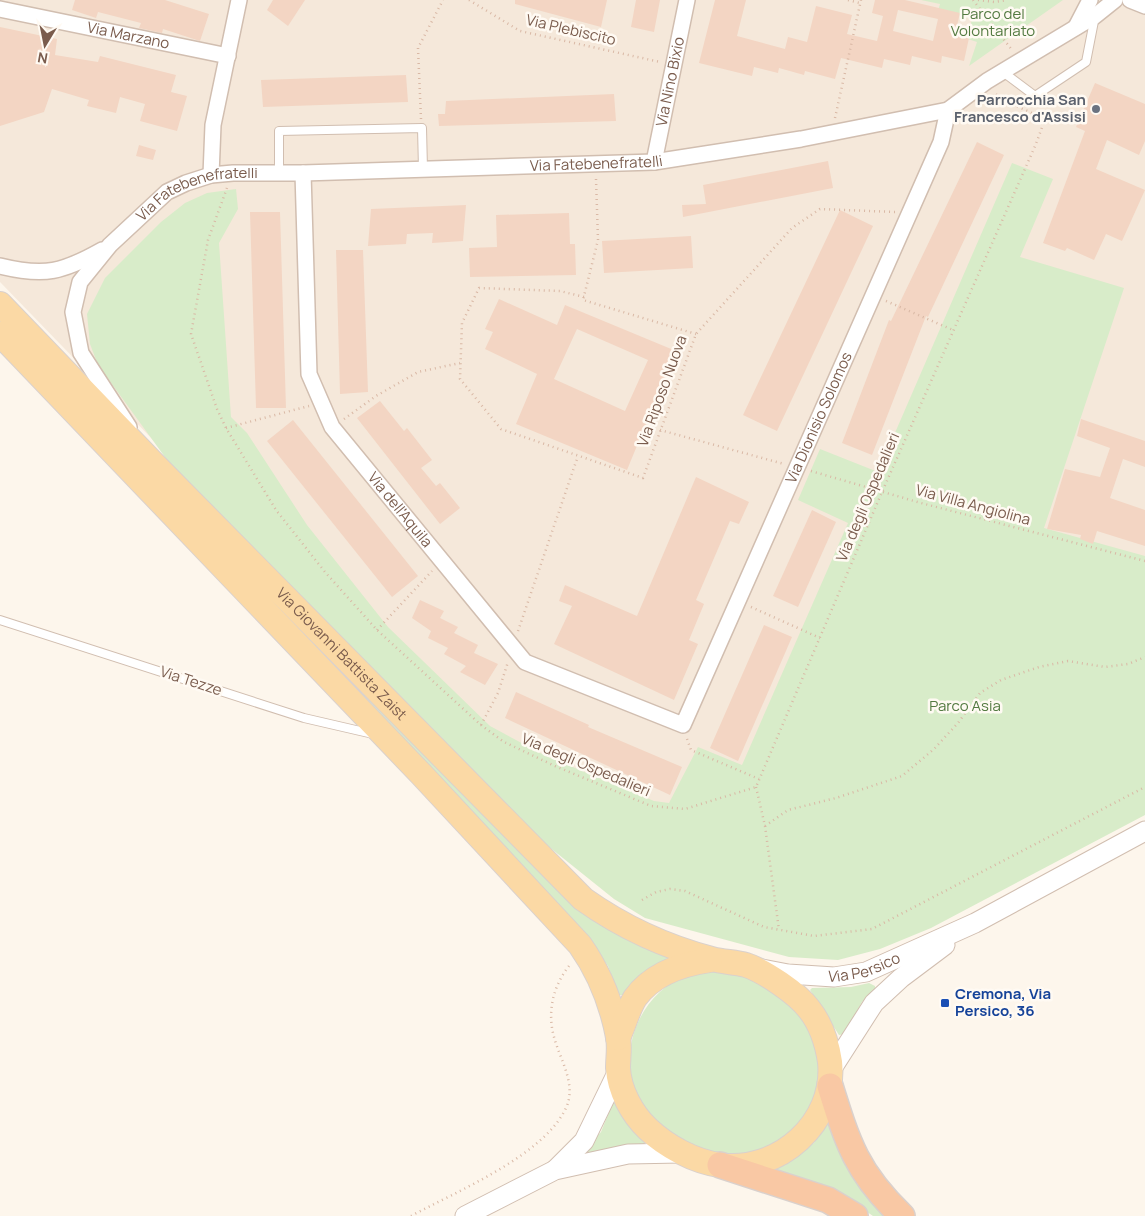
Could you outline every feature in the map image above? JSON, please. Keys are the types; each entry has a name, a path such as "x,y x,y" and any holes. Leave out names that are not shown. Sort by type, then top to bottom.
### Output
{"highway":[{"name":"Via Giovanni Battista Zaist","path":"830,1078 849,1145 863,1173 885,1200 902,1216"},
{"name":"Via Giovanni Battista Zaist","path":"720,1165 828,1200 854,1216"}],"main road":[{"name":"Via Giovanni Battista Zaist","path":"0,304 151,461 583,899 610,918 654,938 712,959 746,965 782,985 808,1008 823,1032 828,1047 830,1078 821,1113 810,1130 792,1147 771,1159 749,1165 720,1165 681,1153 648,1129 636,1115 623,1093 618,1070 618,1038 601,982 594,965 580,945 385,737 0,334"},
{"name":"Via Giovanni Battista Zaist","path":"618,1038 635,998 657,977 682,964 712,959"}],"street":[{"path":"211,175 213,124 239,0"},
{"name":"Via Nino Bixio","path":"654,162 687,0"},
{"path":"1076,27 1090,0"},
{"name":"Via Fatebenefratelli","path":"151,461 82,353 73,312 80,282 110,245 168,192 211,175 233,173 303,173 654,162 801,139 832,131 948,110 986,81 1095,16 1114,0"},
{"path":"1130,0 1145,4"},
{"path":"1141,0 1145,4"},
{"name":"Via Marzano","path":"0,9 228,56"},
{"name":"Via Dionisio Solomos","path":"683,725 941,142 948,110"},
{"name":"Via dell'Aquila","path":"303,173 309,374 332,427 525,662 683,725"},
{"name":"Via Fatebenefratelli","path":"0,266 43,273 74,266 110,245"},
{"name":"Via Persico","path":"746,965 788,974 834,977 866,972 975,923 1145,831"},
{"name":"Via Persico","path":"830,1078 874,1003 901,978 975,923"},
{"path":"555,1170 584,1141 618,1070"},
{"path":"464,1216 555,1170 628,1154 681,1153"}],"lane":[{"path":"1003,72 1035,96 1086,62 1095,16"},
{"path":"279,173 278,131 422,128 423,169"},
{"name":"Via Tezze","path":"0,620 304,718 385,737"}],"path":[{"path":"422,128 418,48 443,0"},
{"name":"Via Plebiscito","path":"469,0 520,31 674,65"},
{"path":"832,131 860,1 848,0"},
{"path":"973,0 1020,61"},
{"path":"978,0 994,2 1007,0"},
{"name":"Via degli Ospedalieri","path":"233,173 208,240 191,334 217,409 226,428 276,510 326,572 377,630 481,725 504,742 555,766 651,806 685,809 756,787 1045,119 999,98 986,81"},
{"path":"584,297 598,240 594,164"},
{"path":"696,334 792,228 820,208 910,212"},
{"name":"Via Riposo Nuova","path":"479,288 560,291 584,297 583,300 696,334 643,478 501,429 460,380 462,323 479,288"},
{"path":"873,295 953,330"},
{"path":"332,427 376,396 418,372 460,363"},
{"path":"226,428 322,402"},
{"name":"Via Villa Angiolina","path":"660,430 882,492 1145,561"},
{"path":"481,725 498,692 578,456"},
{"path":"377,630 442,561"},
{"path":"738,601 820,638"},
{"path":"765,826 788,810 836,798 902,776 934,749 958,723 980,692 1001,680 1039,667 1068,661 1105,667 1128,664 1145,657"},
{"path":"683,725 691,750 759,779"},
{"path":"756,787 765,826 779,930"},
{"path":"642,900 656,892 670,889 685,891 764,927 814,936 872,928 1145,787"},
{"path":"410,1216 518,1157 540,1142 567,1108 568,1080 554,1038 551,1019 554,992 559,979 569,966"}],"shaded area":[{"path":"0,0 1145,0 1145,588 789,835 636,851 249,539 0,282"}],"green space":[{"name":"Parco del Volontariato","path":"921,0 1063,0 969,66 977,42 968,39 972,18 938,11 940,4"},
{"name":"Parco Asia","path":"1012,163 1053,179 1020,257 1124,288 1044,528 1145,556 1145,815 931,928 880,949 838,960 789,957 645,918 614,899 523,826 170,464 98,365 90,344 87,314 105,278 161,222 185,203 207,193 236,189 238,209 219,243 231,417 247,433 307,525 388,627 490,726 544,755 654,801 669,803 698,747 742,765 848,523 798,500 820,449 878,472"},
{"path":"0,316 578,910 622,935 669,955 666,960 648,969 623,995 619,995 608,966 585,933 0,331"},
{"path":"713,970 750,977 783,996 797,1008 808,1022 816,1042 819,1074 812,1105 805,1119 798,1127 764,1150 746,1154 726,1154 688,1143 670,1132 655,1119 643,1104 634,1087 630,1070 630,1053 633,1037 647,1006 658,993 672,983 687,976"},
{"path":"869,983 875,986 875,989 862,1002 844,1034 839,1035 810,990 812,988 851,987"},
{"path":"617,1092 661,1150 574,1159 601,1132"},
{"path":"832,1108 889,1216 873,1216 834,1189 767,1169 814,1143"}],"building":[{"path":"75,0 165,0 209,14 200,41 163,29 162,33 139,28 141,23 98,12 96,18 72,10"},
{"path":"273,0 305,0 288,26 267,10"},
{"path":"515,0 607,0 601,27 515,4"},
{"path":"636,0 660,0 654,32 631,27"},
{"path":"715,0 746,0 737,36 785,49 788,37 807,42 816,6 852,15 847,34 877,41 883,16 872,13 875,0 905,0 960,13 955,34 969,38 964,61 942,56 941,63 912,56 910,65 884,59 882,68 841,58 835,79 805,71 804,75 779,68 778,73 754,67 752,76 699,63","holes":["898,10 938,19 933,41 893,31"]},
{"path":"0,27 57,39 55,55 98,62 100,56 176,75 171,92 187,96 177,131 140,121 145,104 120,97 116,113 87,106 89,100 52,89 44,112 0,126"},
{"path":"406,75 408,102 263,107 261,80"},
{"path":"1095,83 1145,104 1145,141 1139,155 1107,140 1096,169 1145,190 1122,241 1106,234 1094,260 1067,248 1065,251 1043,243 1085,131 1076,127"},
{"path":"614,94 616,121 439,126 438,114 445,114 446,101"},
{"path":"977,142 1004,155 928,317 926,316 872,455 842,443 889,320 891,321"},
{"path":"139,145 156,150 153,160 136,156"},
{"path":"828,161 833,188 683,217 682,205 706,204 703,185"},
{"path":"466,205 463,241 432,243 433,233 407,234 406,244 368,246 371,209"},
{"path":"840,210 873,226 777,431 743,415"},
{"path":"250,212 280,212 286,408 256,408"},
{"path":"569,213 570,244 575,244 576,275 470,277 469,248 497,247 496,215"},
{"path":"691,236 693,268 604,273 602,241"},
{"path":"336,250 363,250 368,392 340,394"},
{"path":"499,299 557,325 565,305 676,351 627,470 516,424 537,374 485,349 493,332 485,329","holes":["577,329 648,360 625,411 554,379"]},
{"path":"380,401 404,431 407,428 432,460 421,468 436,486 440,483 460,508 440,524 357,418"},
{"path":"1081,419 1145,441 1145,467 1123,459 1110,498 1145,510 1145,546 1097,531 1093,544 1080,539 1081,535 1047,529 1065,469 1100,477 1110,448 1077,436"},
{"path":"293,420 418,576 392,597 267,441"},
{"path":"696,477 749,502 739,524 730,521 696,600 704,604 689,640 698,644 674,700 554,644 572,606 559,601 565,585 637,616"},
{"path":"812,510 836,522 798,607 773,596"},
{"path":"420,600 444,611 440,618 458,627 454,633 478,645 474,653 498,664 485,685 460,672 466,666 444,654 448,648 428,638 431,631 412,618"},
{"path":"764,625 792,637 738,761 710,748"},
{"path":"516,692 589,725 588,727 682,767 670,795 505,718"}],"place":[{"name":"Parrocchia San Francesco d'Assisi","path":"1096,109"},
{"name":"Cremona, Via Persico, 36","path":"945,1003"}]}
